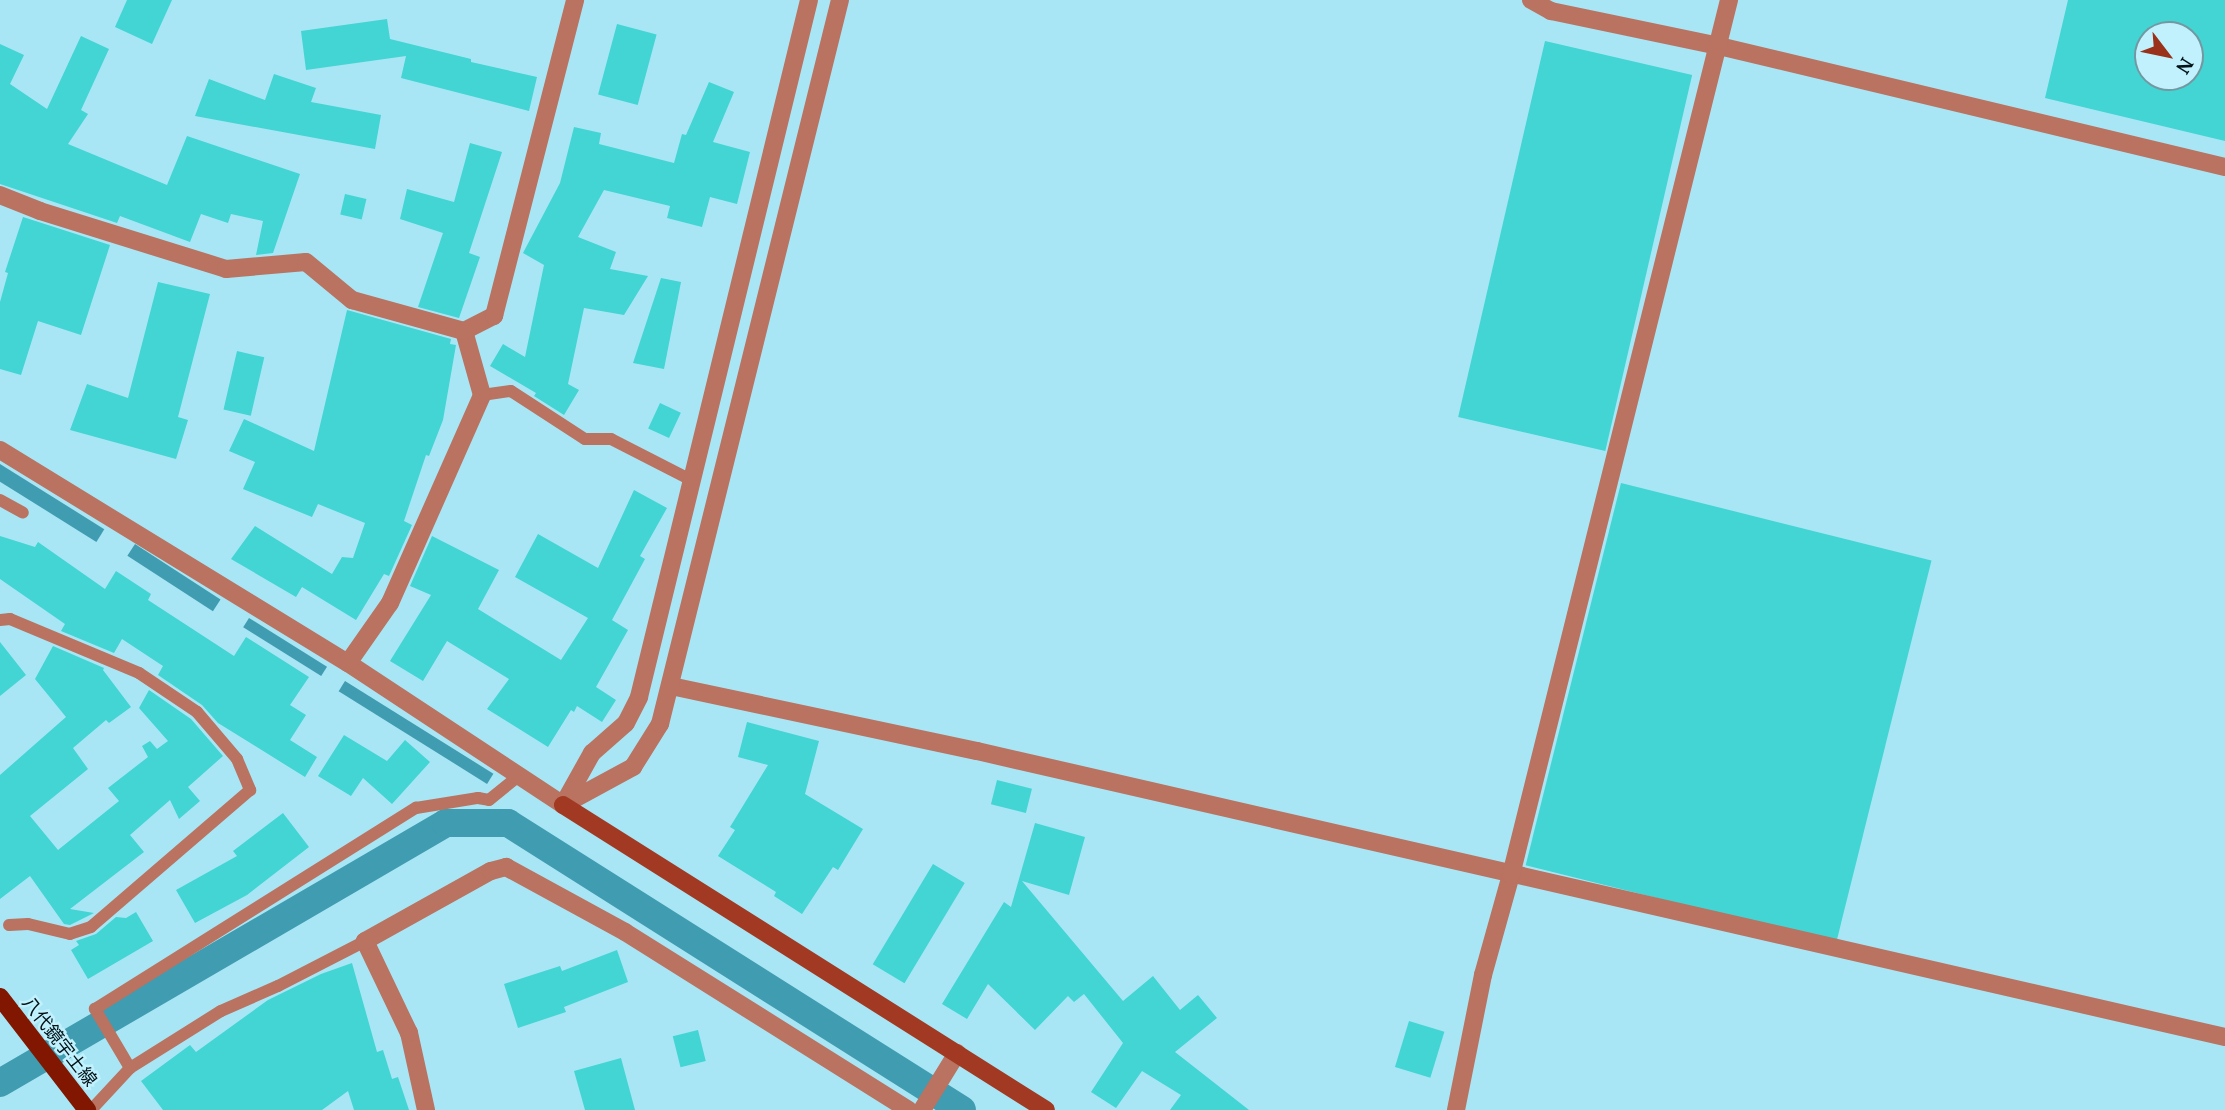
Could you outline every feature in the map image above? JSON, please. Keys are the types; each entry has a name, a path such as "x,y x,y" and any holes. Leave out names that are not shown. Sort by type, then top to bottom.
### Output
{"main road":[{"name":"八代鏡宇土線","path":"0,998 86,1107"}],"street":[{"path":"0,195 40,211 226,269 306,262 352,300 464,331 494,316 575,0"},
{"path":"563,805 592,753 626,723 639,696 809,0"},
{"path":"563,805 633,767 660,724 840,0"},
{"path":"1531,0 1551,11 1719,46 2225,167"},
{"path":"1456,1110 1483,975 1511,875 1729,0"},
{"path":"348,663 390,603 482,395 464,331"},
{"path":"713,391 743,396"},
{"path":"0,450 348,663 517,777 1046,1110"},
{"path":"691,480 721,486"},
{"path":"671,686 977,751 2225,1037"},
{"path":"426,1110 409,1033 365,941 491,871 506,867 625,932 909,1110"},
{"path":"922,1110 956,1054"}],"lane":[{"path":"482,395 511,391 585,439 611,439 691,480"},
{"path":"0,500 23,513"},
{"path":"0,620 10,619 139,673 197,712 237,759 250,790 91,927 70,934 28,924 9,925"},
{"path":"130,1068 95,1009 416,808 478,798 489,800 517,777"},
{"path":"86,1107 130,1068 220,1011 278,986 365,941"}],"water":[{"path":"0,464 104,529 96,542 0,482"},
{"path":"135,544 221,600 213,611 127,556"},
{"path":"249,618 327,667 321,676 243,627"},
{"path":"345,681 493,774 487,784 339,691"}],"building":[{"path":"127,0 172,0 152,44 115,27"},
{"path":"2068,0 2225,0 2225,141 2045,98"},
{"path":"387,19 390,39 537,77 529,111 401,78 406,56 306,70 301,31"},
{"path":"617,24 657,35 638,105 598,95"},
{"path":"81,36 109,49 81,110 88,114 68,144 167,185 187,136 300,174 273,253 256,255 263,221 231,214 228,223 201,214 190,242 120,216 117,223 0,184 0,44 24,55 10,84 47,109"},
{"path":"1545,41 1692,75 1605,451 1458,417"},
{"path":"274,74 316,88 311,102 381,115 375,149 195,116 209,79 265,100"},
{"path":"709,82 734,92 713,142 750,152 737,204 710,197 702,227 667,218 670,206 604,190 578,237 616,252 610,269 648,276 624,315 584,308 568,384 579,390 564,415 534,396 536,393 490,366 503,344 525,357 544,265 523,253 560,183 574,127 601,133 599,144 674,163 682,134 686,135"},
{"path":"470,143 502,152 469,253 480,257 459,318 418,307 443,233 400,219 407,189 454,202"},
{"path":"345,194 366,199 362,219 340,214"},
{"path":"23,217 110,245 81,335 38,321 21,375 0,369 0,302 8,273 5,272"},
{"path":"661,278 681,282 664,369 633,363"},
{"path":"158,282 210,294 178,417 188,420 176,459 70,430 87,384 128,398"},
{"path":"347,310 451,339 450,344 456,345 443,420 429,456 426,455 404,521 412,525 389,576 384,574 356,620 302,587 296,597 231,559 255,526 332,574 342,557 353,558 365,523 318,504 312,517 243,489 255,462 229,451 244,419 314,451"},
{"path":"237,351 264,357 251,416 224,409"},
{"path":"660,403 681,413 669,438 648,428"},
{"path":"1621,483 1931,560 1836,943 1526,865"},
{"path":"634,490 667,508 640,556 645,559 612,620 628,630 596,687 616,700 602,722 577,706 574,712 571,710 548,747 487,709 509,679 447,641 423,681 390,661 431,595 410,586 432,536 499,570 478,609 561,660 588,618 515,577 538,534 598,568"},
{"path":"0,536 35,547 38,542 105,589 116,571 151,594 148,600 234,656 246,637 309,677 290,705 306,715 290,740 317,757 305,777 218,723 202,705 158,675 163,666 122,639 114,653 61,631 65,624 0,579"},
{"path":"0,642 26,675 0,696"},
{"path":"53,646 104,668 131,707 109,723 106,720 73,748 88,769 30,816 58,850 119,801 108,788 148,757 142,746 150,741 157,749 168,741 139,708 149,690 191,719 223,756 188,787 200,801 179,819 170,800 130,835 144,852 70,909 94,913 70,925 64,924 30,876 0,899 0,775 66,717 35,679"},
{"path":"747,722 819,741 805,794 863,829 838,870 833,867 802,914 774,896 776,892 718,856 735,830 730,827 768,765 738,757"},
{"path":"344,735 387,761 405,740 430,762 392,804 363,778 351,796 318,776"},
{"path":"997,780 1032,789 1026,813 991,804"},
{"path":"283,813 309,847 247,895 195,923 176,890 237,856 233,851"},
{"path":"1035,823 1085,837 1069,895 1022,881 1123,1001 1153,976 1180,1010 1198,995 1217,1018 1175,1052 1249,1110 1170,1110 1181,1095 1142,1071 1116,1108 1091,1092 1123,1043 1084,994 1074,1002 1068,996 1035,1030 988,984 967,1019 942,1004 1004,902 1011,907"},
{"path":"933,864 965,883 904,983 873,964"},
{"path":"136,912 153,941 88,979 71,950 79,945 76,941 96,934 116,917 126,918"},
{"path":"617,950 628,982 564,1007 566,1012 518,1028 504,984 560,966 562,971"},
{"path":"352,963 377,1052 383,1050 392,1079 398,1077 409,1110 354,1110 348,1091 322,1110 163,1110 141,1081 190,1045 196,1052 268,1000 321,974"},
{"path":"1409,1021 1444,1032 1430,1078 1395,1067"},
{"path":"698,1030 706,1061 681,1067 673,1036"},
{"path":"621,1058 635,1110 585,1110 574,1071"}],"waterway":[{"path":"0,1083 446,823 508,823 962,1110"}]}
